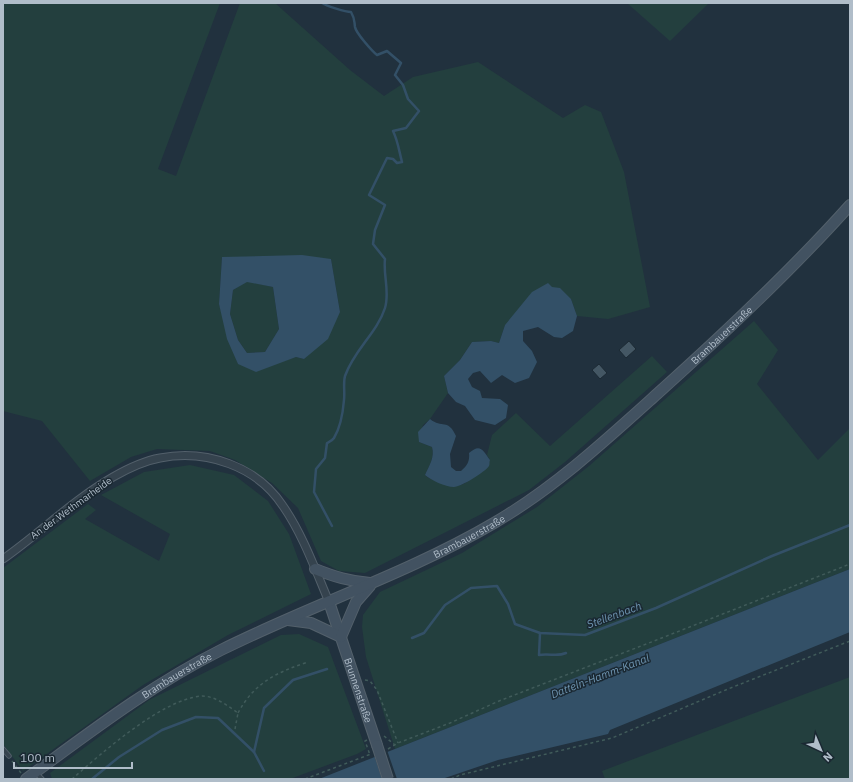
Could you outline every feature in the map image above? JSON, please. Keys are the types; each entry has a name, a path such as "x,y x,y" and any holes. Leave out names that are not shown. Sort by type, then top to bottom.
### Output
{"main road":[{"name":"Brambauerstraße","path":"24,776 39,776 112,716 179,673 220,651 372,583 461,541 495,523 530,500 571,470 606,440 736,322 793,266 850,205"},
{"path":"315,569 331,576 372,583"},
{"path":"287,620 310,623 341,637 356,602 372,583"},
{"name":"Brunnenstraße","path":"329,602 388,779"}],"street":[{"name":"An der Wethmarheide","path":"3,558 94,488 132,467 160,458 176,456 210,458 236,466 250,474 273,493 286,511 301,537 329,602"}],"lane":[{"path":"3,749 9,756"}],"path":[{"path":"305,779 370,755 379,749 395,745 450,723 499,701 850,564"},
{"path":"451,779 460,775 612,738 728,689 850,641"},
{"path":"235,729 238,713 245,700 261,683 282,671 308,662"},
{"path":"356,682 367,679 374,685 398,743"},
{"path":"72,779 128,733 160,712 186,700 203,696 221,701 238,713"},
{"path":"382,735 395,745"},
{"path":"365,741 370,755"},
{"path":"9,756 24,776"}],"green space":[{"path":"3,3 220,3 158,169 176,176 240,3 275,3 350,70 384,96 413,77 478,62 563,118 585,105 601,112 624,172 650,307 608,319 577,316 571,299 505,325 499,343 491,341 472,342 460,360 444,376 448,393 430,419 423,425 419,442 432,447 433,451 431,461 425,475 431,479 449,485 457,486 463,484 474,477 490,460 487,455 492,435 516,413 550,446 652,356 667,372 565,462 529,490 365,573 339,571 321,561 298,508 272,483 235,460 210,451 157,449 131,457 90,481 42,421 3,411","holes":["222,258 331,259 340,312 304,359 296,357 280,362 238,364 219,304"]},
{"path":"627,3 709,3 670,41"},
{"path":"247,281 273,287 279,329 265,352 247,353 238,340 230,314 233,290"},
{"path":"754,321 778,350 757,384 818,460 850,428 850,569 395,749 366,657 362,627 363,615 380,592 462,553 537,507 589,466"},
{"path":"190,465 234,475 268,501 289,534 311,594 228,635 143,685 23,771 3,744 3,568 88,504 96,510 85,519 159,561 170,534 101,495 144,472"},
{"path":"299,634 328,647 366,749 357,754 290,779 52,779 50,773 149,700 281,635"},
{"path":"850,677 850,779 605,779 602,771"}],"water":[{"path":"302,255 331,259 340,312 328,339 304,359 296,357 256,372 238,364 227,339 219,304 222,257","holes":["247,282 273,287 279,329 265,352 247,353 238,340 230,314 233,290"]},
{"path":"548,283 552,287 560,288 571,299 577,316 573,331 562,338 554,337 538,327 523,331 523,341 532,351 537,362 529,378 515,383 502,375 491,383 480,371 473,373 468,379 472,387 480,391 482,398 500,399 508,405 506,418 495,425 475,420 465,406 456,402 448,393 444,376 460,360 472,342 491,341 499,343 505,325 532,292"},
{"path":"430,419 434,422 447,425 456,436 450,454 451,467 456,471 461,471 465,467 468,463 469,453 476,448 481,449 485,453 490,460 489,466 473,479 462,485 454,487 438,483 425,475 431,461 433,451 432,447 419,442 418,432"},
{"name":"Datteln-Hamm-Kanal","path":"850,569 850,632 610,730 608,734 498,760 442,779 319,779"}],"pier":[{"path":"387,750 397,779 382,779 374,755"}],"building":[{"path":"629,341 636,349 626,358 619,350"},
{"path":"599,364 607,373 600,379 592,370"}],"waterway":[{"path":"322,3 336,9 351,12 354,18 356,30 372,50 377,55 387,51 401,63 395,75 403,85 408,99 419,111 406,128 393,131 402,162 397,163 393,159 387,158 369,195 385,205 375,230 373,244 385,259 387,296 385,308 377,326 354,358 345,376 344,405 340,425 334,438 327,443 325,458 316,469 314,492 332,526"},
{"name":"Stellenbach","path":"412,638 424,633 445,605 471,588 497,586 508,604 515,624 540,633 585,635 656,608 772,556 850,525"},
{"path":"540,633 539,655 559,655 566,653"},
{"name":"Stellenbach","path":"254,752 264,708 293,680 327,669"},
{"path":"92,779 119,757 162,730 196,717 218,718 254,752 264,771"}]}
